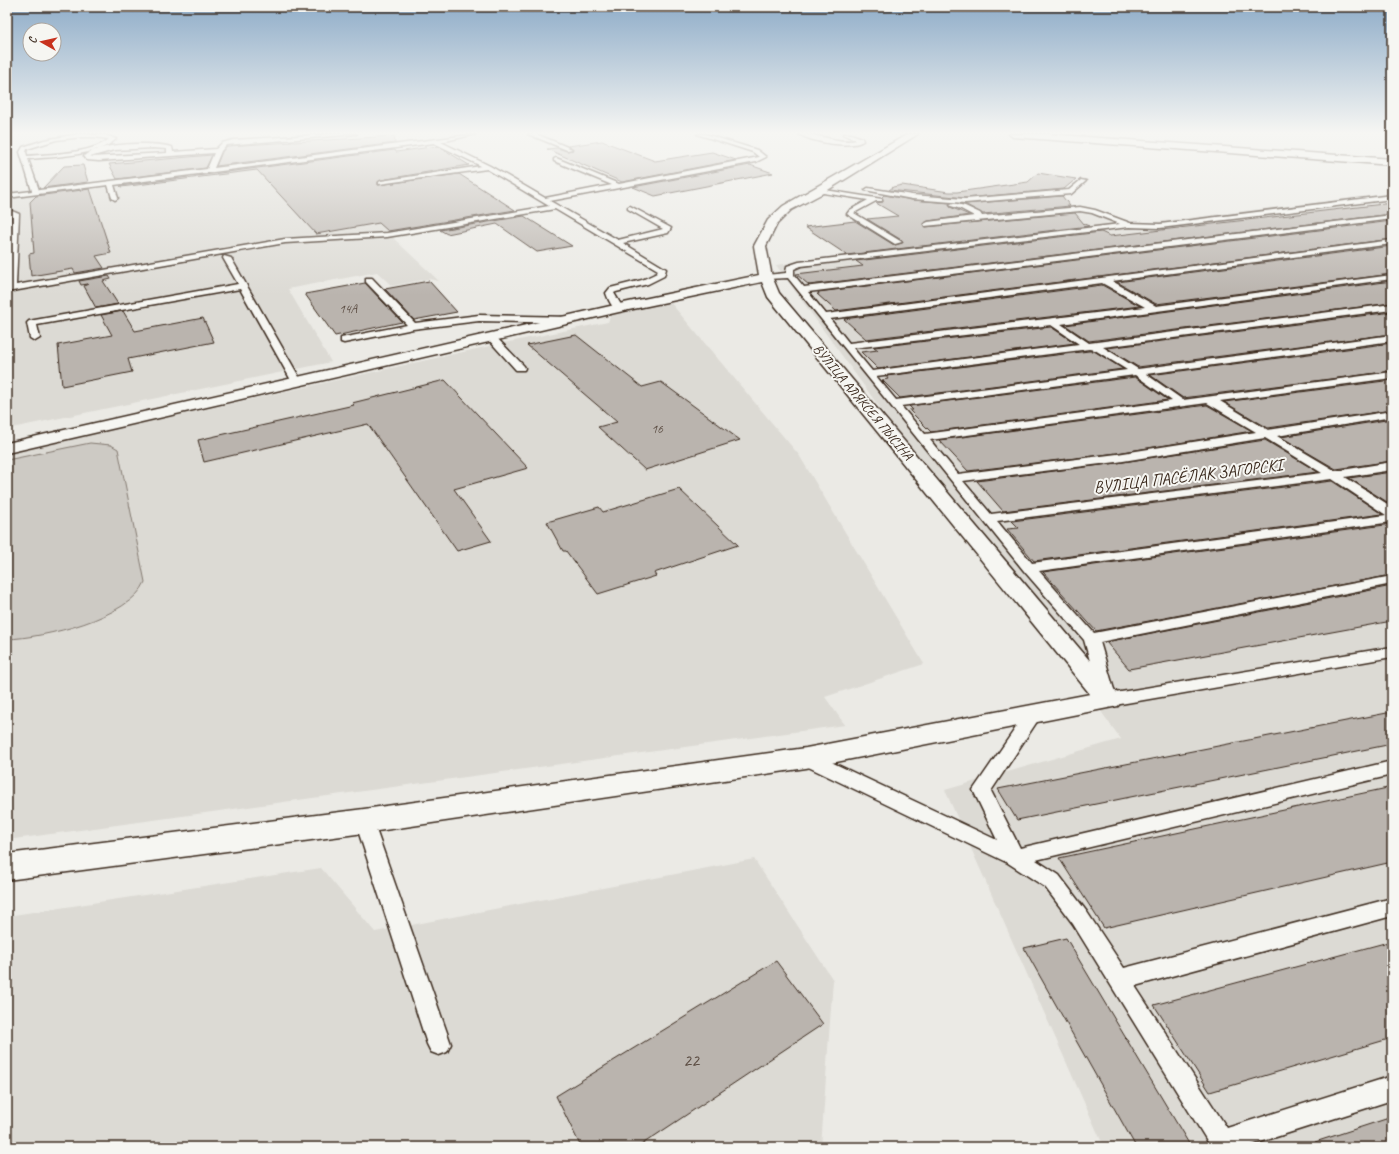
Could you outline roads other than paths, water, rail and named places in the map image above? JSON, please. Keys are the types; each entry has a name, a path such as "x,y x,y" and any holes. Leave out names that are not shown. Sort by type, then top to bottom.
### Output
{"main road":[{"name":"ВУЛІЦА АЛЯКСЕЯ ПЫСІНА","path":"824,188 787,208 772,222 760,246 766,277 773,294 1110,700"},
{"path":"7,448 619,308 766,277"},
{"path":"7,867 364,821 806,758 1110,700"}],"lane":[{"path":"35,188 36,192"},
{"path":"7,196 70,188"},
{"path":"112,188 116,198"},
{"path":"523,188 662,269 661,274 645,282 613,290 610,293 612,299 619,308"},
{"path":"544,200 610,188"},
{"path":"868,190 912,197 965,201 1071,192 1076,188"},
{"path":"819,191 874,200 964,207 978,214 978,218"},
{"path":"1392,197 1160,226 1129,225 799,264 790,268 790,275 869,374 1029,568 1091,639 1110,700 1392,652"},
{"path":"874,200 852,211 850,214 898,242"},
{"path":"7,211 16,214 10,288 285,241 387,235 555,207"},
{"path":"618,242 665,231 667,228 630,208"},
{"path":"928,224 1080,209 1093,211 1129,225"},
{"path":"803,290 1392,217"},
{"path":"824,317 1392,242"},
{"path":"228,258 297,382"},
{"path":"766,277 790,275"},
{"path":"847,346 1053,322 1392,277"},
{"path":"369,280 413,326"},
{"path":"1103,280 1155,309"},
{"path":"35,338 32,323 243,286"},
{"path":"869,374 1392,308"},
{"path":"344,340 413,326 479,318 570,320"},
{"path":"1053,322 1086,345 1093,346 1137,372 1181,403"},
{"path":"491,337 520,368"},
{"path":"894,404 1392,338"},
{"path":"922,438 1392,375"},
{"path":"1210,400 1334,475 1392,514"},
{"path":"955,478 1117,458 1392,414"},
{"name":"ВУЛІЦА ПАСЁЛАК ЗАГОРСКІ","path":"988,518 1334,475 1392,466"},
{"path":"1029,568 1392,518"},
{"path":"1091,639 1392,580"},
{"path":"1015,857 982,790 1034,714"},
{"path":"806,758 1015,857 1052,881 1080,918 1223,1145 1392,1088"},
{"path":"1015,857 1392,768"},
{"path":"364,821 439,1044"},
{"path":"1119,980 1392,907"}]}
